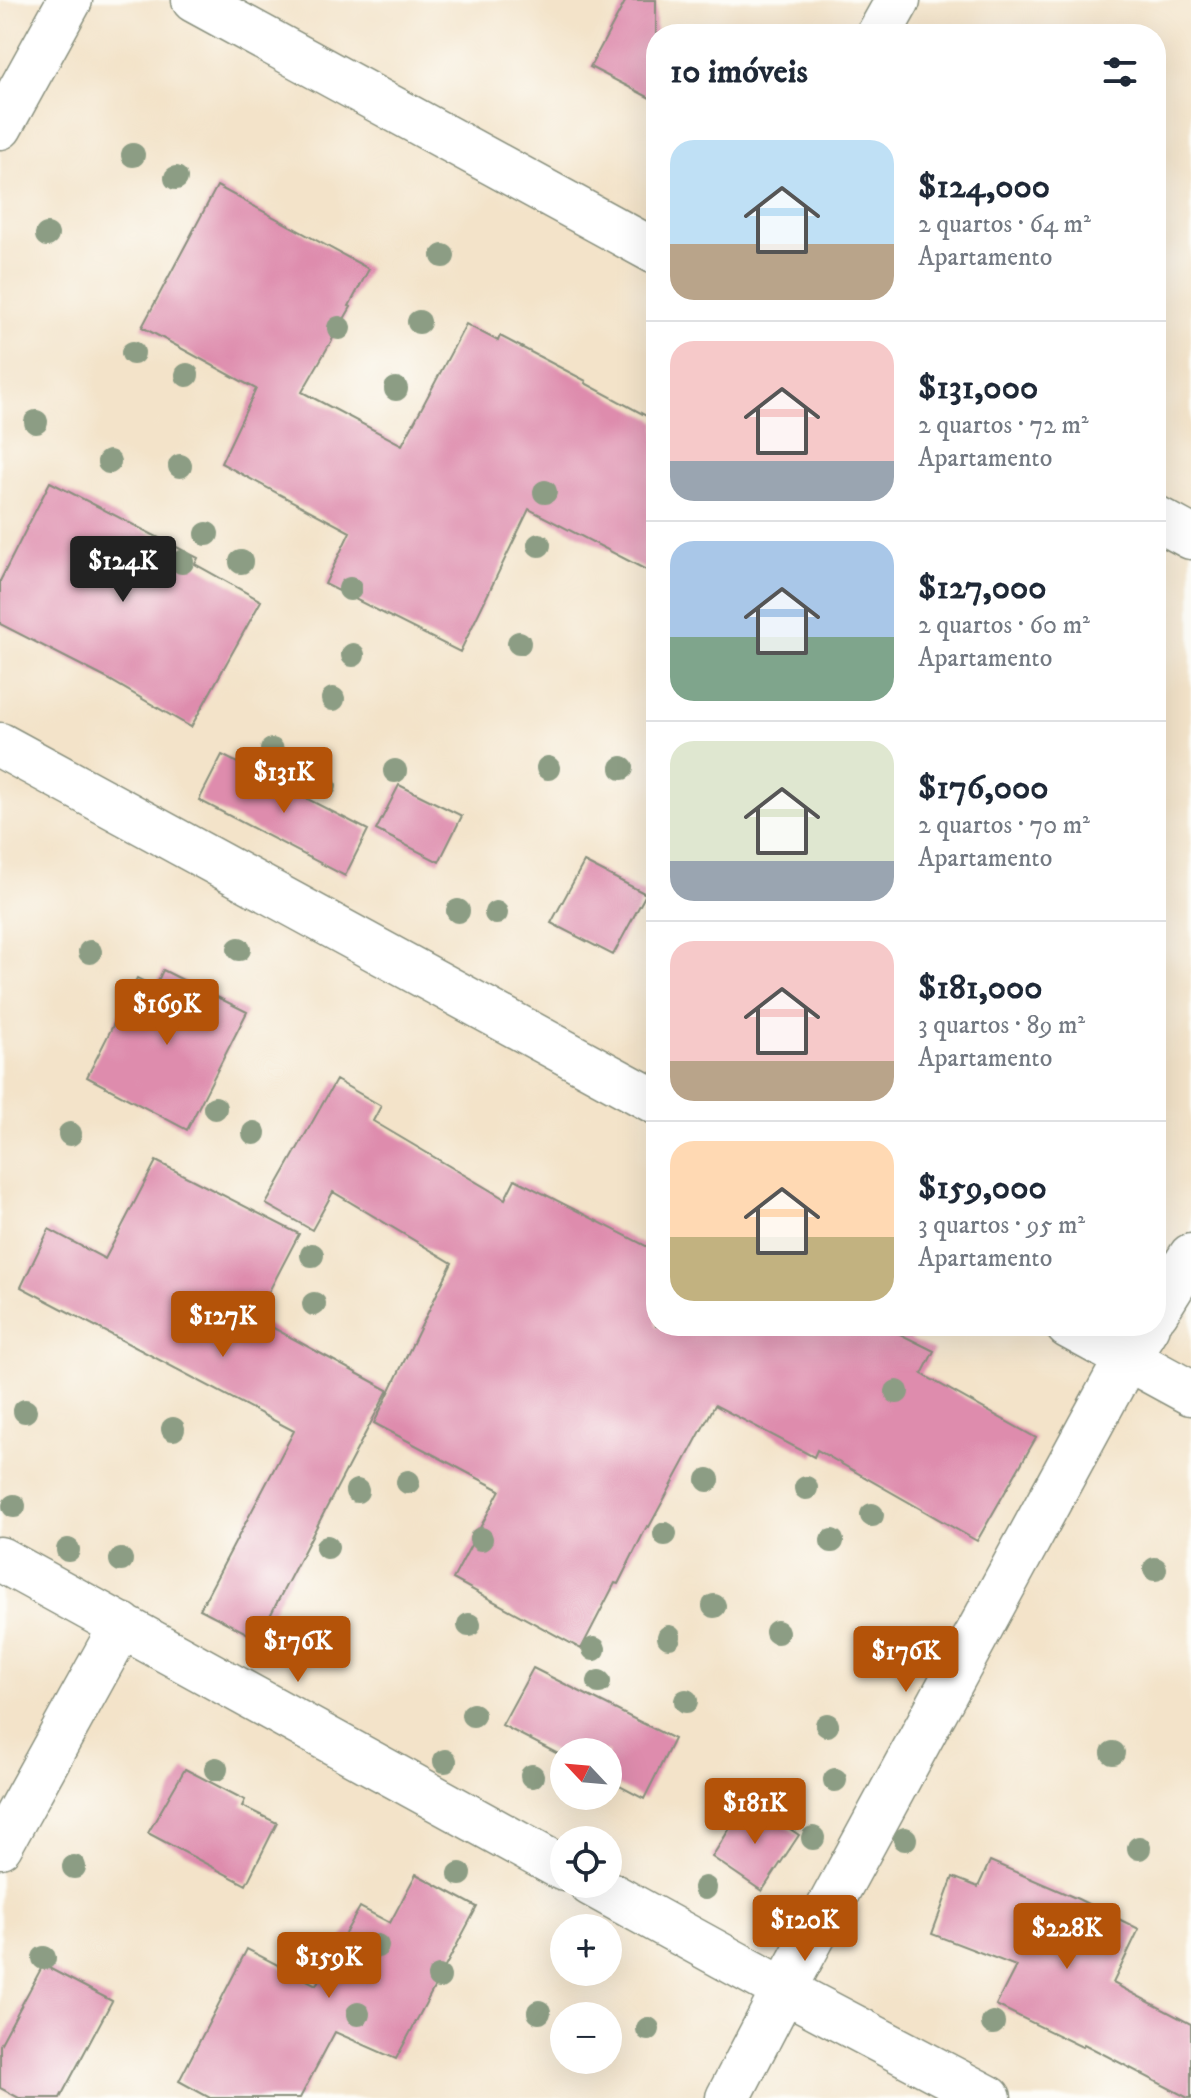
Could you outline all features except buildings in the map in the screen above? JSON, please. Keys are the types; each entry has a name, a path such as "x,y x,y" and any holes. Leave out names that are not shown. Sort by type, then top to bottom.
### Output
{"street":[{"path":"0,127 70,0"},
{"path":"194,0 646,247"},
{"path":"885,24 898,0"},
{"path":"1166,523 1191,537"},
{"path":"0,745 646,1097"},
{"path":"1166,1296 1191,1256"},
{"path":"1111,1336 1137,1342 1191,1393"},
{"path":"728,2098 1137,1342"},
{"path":"0,1559 550,1861"},
{"path":"0,1846 122,1625"},
{"path":"616,1898 989,2098"}]}
